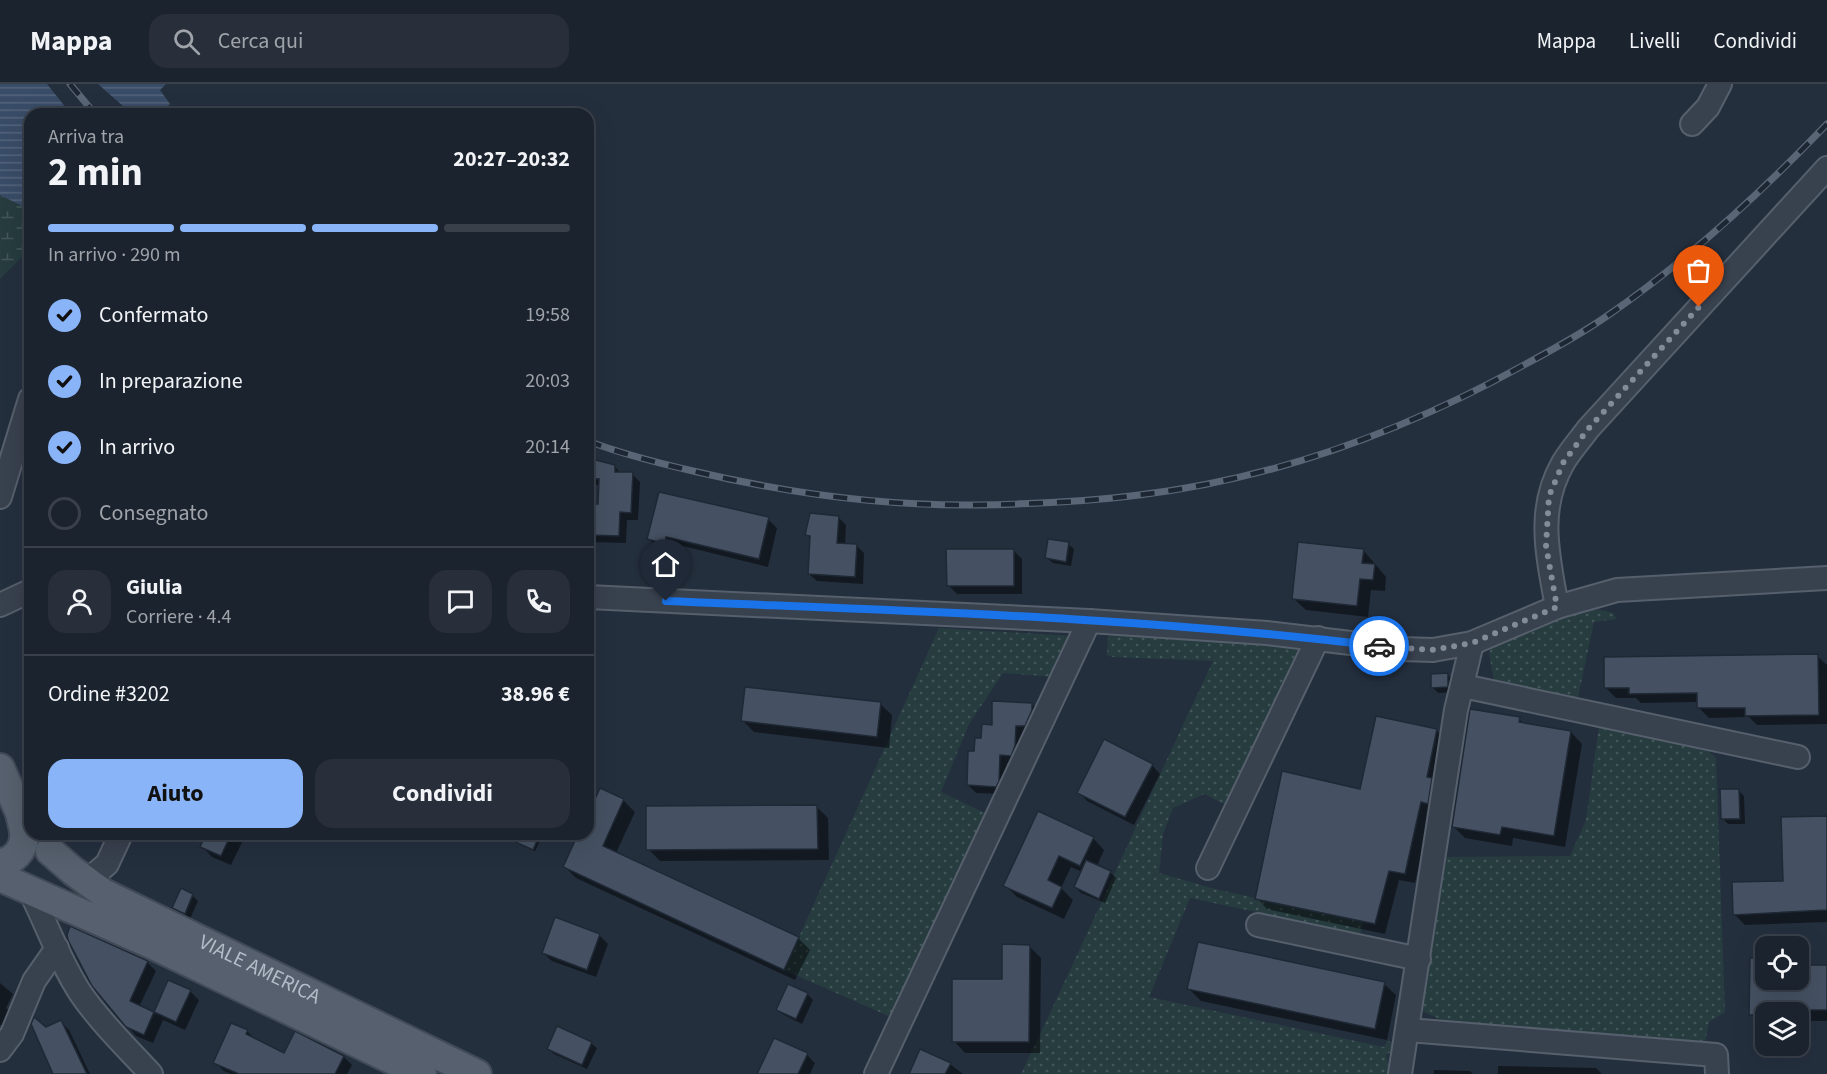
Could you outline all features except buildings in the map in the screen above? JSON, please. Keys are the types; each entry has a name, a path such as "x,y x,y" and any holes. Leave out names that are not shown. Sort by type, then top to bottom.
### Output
{"main road":[{"path":"0,768 24,818"},
{"path":"0,863 13,859 20,851 24,840"},
{"path":"35,840 63,893 63,904"},
{"name":"VIALE AMERICA","path":"45,840 87,881 113,898 477,1074"},
{"name":"VIALE AMERICA","path":"0,877 151,944 422,1074"}],"street":[{"path":"1692,124 1708,107 1720,84"},
{"path":"1557,607 1546,546 1549,496 1563,463 1588,429 1827,168"},
{"path":"0,497 24,419"},
{"path":"594,597 1089,621 1267,633 1432,650 1472,643 1557,607 1617,590 1827,578"},
{"path":"0,591 24,589"},
{"path":"0,605 24,592"},
{"path":"876,1074 1089,621"},
{"path":"1208,868 1317,638"},
{"path":"1400,1074 1456,710 1472,643"},
{"path":"1463,686 1798,757"},
{"path":"87,881 107,864 118,840"},
{"path":"30,891 65,967 81,994 151,1074"},
{"path":"0,1050 12,1035 34,981 55,944 63,904"},
{"path":"1258,925 1419,959"},
{"path":"1408,1030 1716,1055 1717,1074"}],"green space":[{"path":"0,195 24,207 24,255 0,279"},
{"path":"1593,608 1613,613 1617,619 1594,622 1577,702 1495,686 1489,654 1492,645 1535,624"},
{"path":"939,628 1073,636 1055,677 1003,673 969,724 941,792 989,815 893,1018 784,970"},
{"path":"1114,633 1258,641 1297,648 1300,656 1228,806 1204,794 1173,808 1163,834 1159,873 1215,889 1364,922 1360,934 1190,898 1149,997 1384,1047 1387,1041 1396,1043 1395,1049 1386,1055 1391,1074 1021,1074 1213,661 1113,657 1107,655 1108,637"},
{"path":"1599,726 1703,746 1716,758 1725,1012 1709,1022 1705,1043 1451,1024 1419,1010 1443,857 1570,856 1586,820"}],"water":[{"path":"0,84 47,84 66,108 24,108 24,207 0,195"},
{"path":"98,84 166,84 160,90 170,104 166,108 125,108"}],"railway":[{"path":"70,84 90,108"},
{"path":"594,443 653,461 763,486 833,497 940,505 1078,501 1139,495 1240,477 1289,464 1386,430 1479,389 1577,335 1637,295 1694,250 1749,201 1827,124"}],"way so far":[{"path":"1379,646 1432,650 1472,643 1557,607 1546,546 1549,496 1563,463 1588,429 1699,307"}],"route":[{"path":"666,601 1112,622 1267,633 1379,646"}]}
